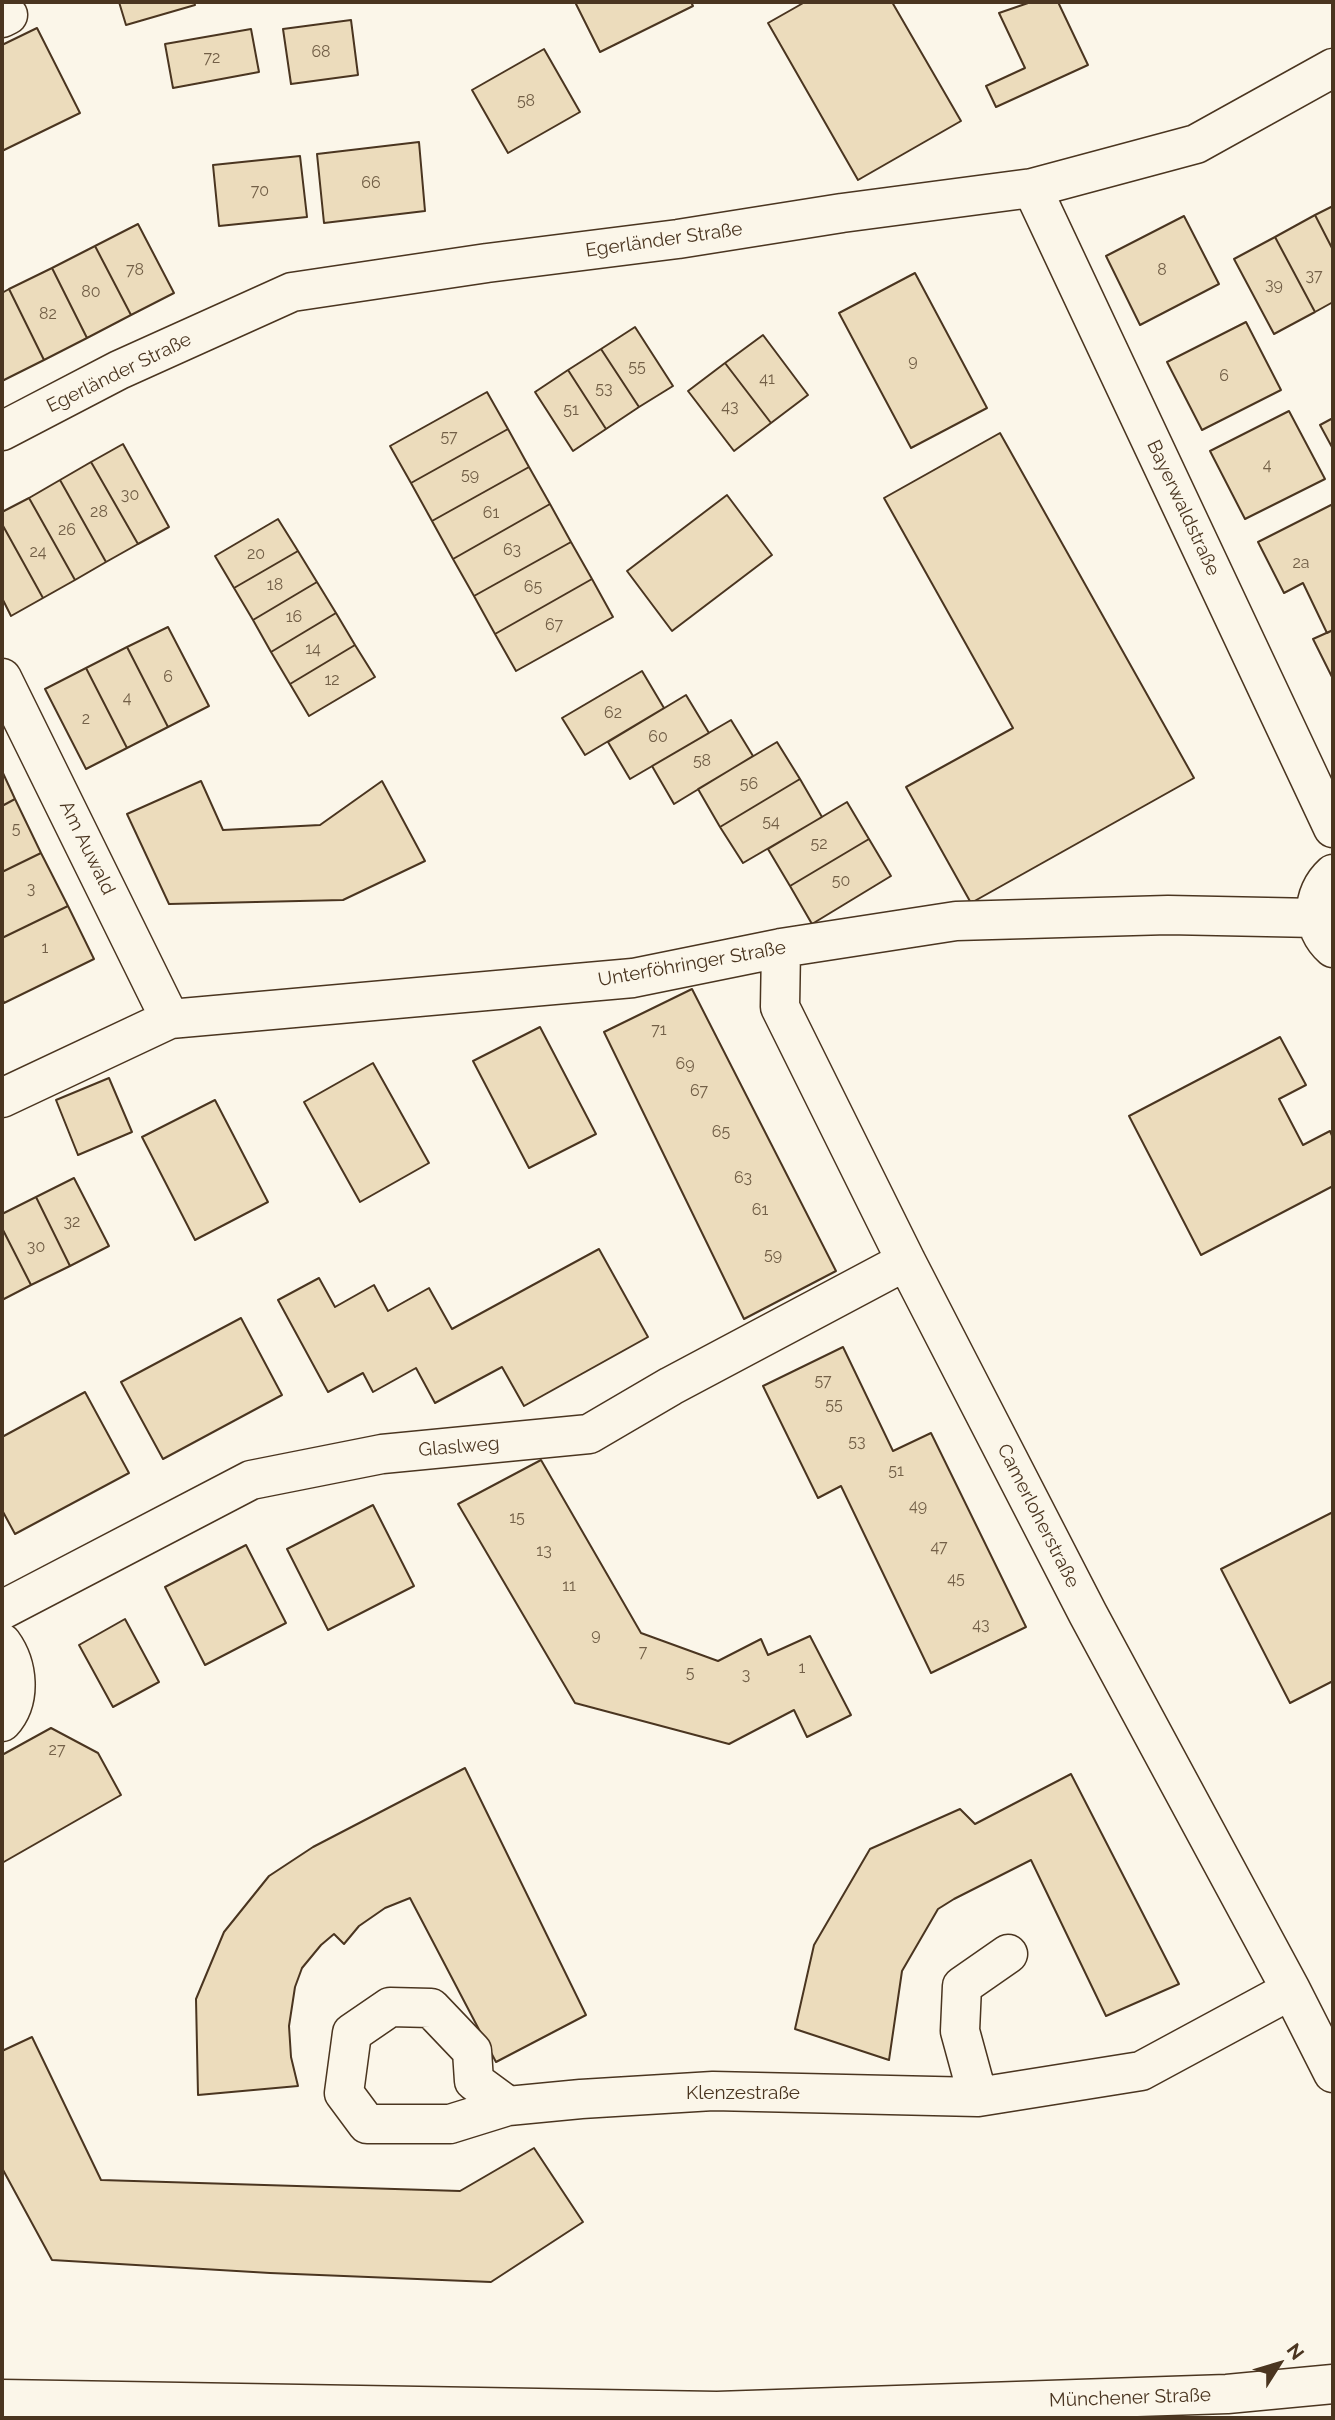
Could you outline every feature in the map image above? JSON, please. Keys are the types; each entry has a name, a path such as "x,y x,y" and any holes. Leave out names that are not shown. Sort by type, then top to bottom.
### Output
{"street":[{"name":"Egerländer Straße","path":"2,431 119,370 292,292 1032,188 1196,144 1333,68"},
{"name":"Bayerwaldstraße","path":"1032,188 1333,828"},
{"name":"Am Auwald","path":"2,678 170,1018"},
{"path":"1325,933 1316,904 1320,891 1333,874"},
{"name":"Unterföhringer Straße","path":"2,1098 170,1018 633,978 781,948 956,921 1168,915 1325,933"},
{"name":"Camerloherstraße","path":"781,948 780,1007 906,1261 1088,1614 1333,2073"},
{"name":"Glaslweg","path":"2,1610 251,1480 382,1454 589,1434 671,1386 906,1261"},
{"path":"2,1643 16,1675 14,1697 2,1722"},
{"path":"978,2097 960,2031 962,1986 1009,1954"},
{"name":"Klenzestraße","path":"508,2106 713,2091 978,2097 1141,2071 1291,1990"},
{"name":"Münchener Straße","path":"2,2399 717,2412 1227,2394 1333,2384"}],"building":[{"path":"119,2 194,2 195,5 126,25"},
{"path":"575,2 691,2 693,6 600,52"},
{"path":"805,2 892,2 961,121 858,180 768,23"},
{"path":"1031,2 1058,2 1088,65 996,107 986,86 1025,68 999,13"},
{"path":"351,20 358,75 291,84 283,29"},
{"path":"37,28 80,113 2,151 2,45"},
{"path":"251,29 259,72 173,88 165,44"},
{"path":"544,49 580,112 508,153 472,90"},
{"path":"419,142 425,211 324,223 317,154"},
{"path":"300,156 307,217 219,226 213,165"},
{"path":"1333,206 1333,250 1315,215"},
{"path":"1315,215 1333,250 1333,302 1315,312 1275,237"},
{"path":"1184,216 1219,284 1140,325 1106,256"},
{"path":"138,224 174,293 131,315 95,246"},
{"path":"1275,237 1315,312 1274,334 1234,259"},
{"path":"95,246 131,315 87,338 52,268"},
{"path":"52,268 87,338 44,360 9,289"},
{"path":"915,273 987,408 911,448 839,313"},
{"path":"9,289 44,360 2,381 2,293"},
{"path":"1246,322 1281,390 1202,430 1167,362"},
{"path":"635,327 673,386 639,407 601,349"},
{"path":"763,335 808,395 771,423 725,363"},
{"path":"601,349 639,407 606,429 568,370"},
{"path":"725,363 771,423 734,451 688,391"},
{"path":"568,370 606,429 573,451 535,392"},
{"path":"487,392 508,429 411,483 390,446"},
{"path":"1289,411 1325,479 1245,519 1210,451"},
{"path":"1333,418 1333,449 1320,425"},
{"path":"508,429 529,467 432,521 411,483"},
{"path":"1000,433 1194,778 971,903 906,787 1013,728 884,498"},
{"path":"123,444 169,527 138,544 91,462"},
{"path":"91,462 138,544 106,562 60,480"},
{"path":"529,467 550,504 453,559 432,521"},
{"path":"60,480 106,562 75,580 29,498"},
{"path":"727,495 772,555 672,631 627,571"},
{"path":"29,498 75,580 43,598 2,524 2,512"},
{"path":"550,504 571,542 474,596 453,559"},
{"path":"1333,504 1333,630 1327,633 1303,583 1284,593 1258,542"},
{"path":"278,519 298,551 234,588 215,556"},
{"path":"2,524 43,598 11,616 2,598"},
{"path":"571,542 592,579 495,634 474,596"},
{"path":"298,551 317,582 253,620 234,588"},
{"path":"592,579 613,617 516,671 495,634"},
{"path":"317,582 336,613 271,652 253,620"},
{"path":"336,613 355,645 290,684 271,652"},
{"path":"168,627 209,706 168,727 127,647"},
{"path":"1333,630 1333,679 1313,639"},
{"path":"355,645 375,677 309,716 290,684"},
{"path":"127,647 168,727 127,748 86,668"},
{"path":"86,668 127,748 86,769 45,689"},
{"path":"642,671 664,708 585,755 562,718"},
{"path":"686,695 709,733 630,779 608,742"},
{"path":"731,720 753,756 674,804 652,766"},
{"path":"777,742 800,779 720,827 698,789"},
{"path":"2,771 15,799 2,806"},
{"path":"800,779 822,817 743,863 720,827"},
{"path":"201,781 223,830 320,825 382,781 425,861 343,900 169,904 127,814"},
{"path":"15,799 41,853 2,872 2,806"},
{"path":"847,802 869,839 790,886 768,849"},
{"path":"869,839 891,876 812,924 790,886"},
{"path":"41,853 68,906 2,938 2,872"},
{"path":"68,906 94,959 4,1003 2,938"},
{"path":"692,989 836,1271 744,1319 604,1032"},
{"path":"540,1027 596,1134 529,1168 473,1061"},
{"path":"1280,1037 1306,1085 1279,1099 1303,1145 1330,1131 1333,1138 1333,1186 1201,1255 1129,1116"},
{"path":"373,1063 429,1163 360,1202 304,1102"},
{"path":"109,1078 132,1132 78,1155 56,1100"},
{"path":"215,1100 268,1202 195,1240 142,1137"},
{"path":"74,1178 109,1246 70,1266 36,1197"},
{"path":"36,1197 70,1266 31,1285 2,1228 2,1214"},
{"path":"2,1228 31,1285 2,1300"},
{"path":"599,1249 648,1337 524,1406 502,1367 435,1403 416,1368 373,1392 363,1373 328,1392 278,1300 319,1278 335,1307 374,1285 388,1311 429,1288 452,1329"},
{"path":"241,1318 282,1395 163,1459 121,1382"},
{"path":"843,1347 893,1451 931,1433 1026,1627 931,1673 841,1486 818,1498 763,1386"},
{"path":"85,1392 129,1473 15,1534 2,1510 2,1437"},
{"path":"541,1460 641,1633 718,1661 761,1639 768,1655 810,1636 851,1715 807,1737 794,1710 729,1744 575,1703 458,1504"},
{"path":"373,1505 414,1586 328,1630 287,1549"},
{"path":"1333,1512 1333,1681 1290,1703 1221,1569"},
{"path":"246,1545 286,1623 205,1665 165,1587"},
{"path":"125,1619 159,1682 113,1707 79,1645"},
{"path":"51,1728 98,1753 121,1795 2,1863 2,1755"},
{"path":"465,1768 586,2015 496,2062 410,1898 385,1908 359,1926 344,1944 334,1934 302,1968 295,1987 289,2026 291,2057 298,2086 198,2095 196,1999 224,1932 269,1876 313,1847"},
{"path":"1071,1774 1179,1984 1106,2016 1031,1860 938,1909 902,1971 889,2060 795,2029 814,1945 870,1849 960,1809 975,1824"},
{"path":"32,2037 101,2180 460,2191 534,2148 583,2222 491,2282 52,2260 2,2168 2,2051"}]}
